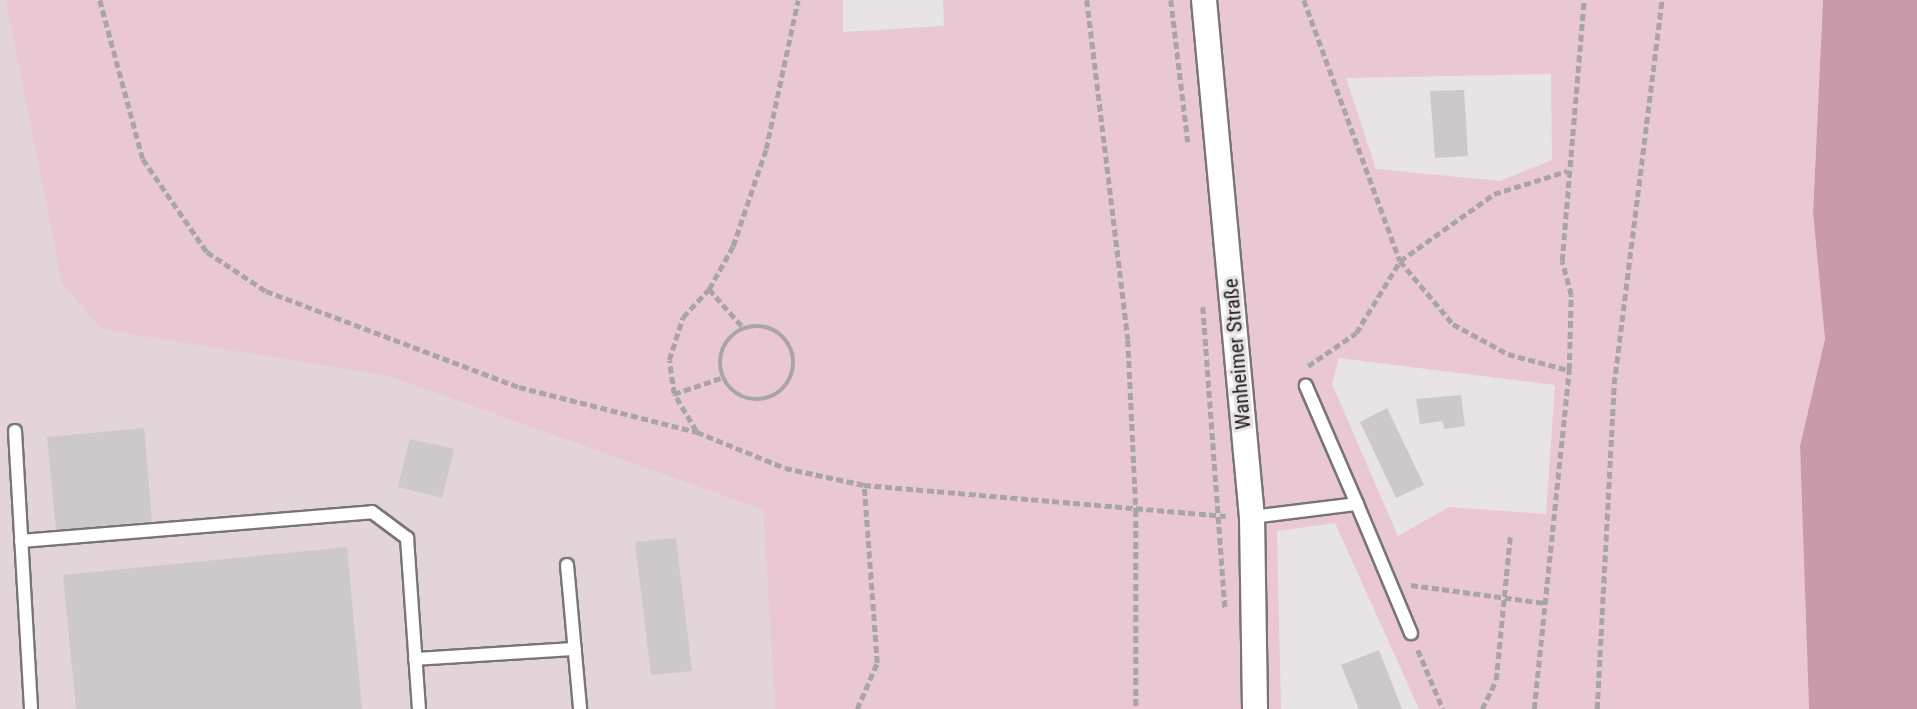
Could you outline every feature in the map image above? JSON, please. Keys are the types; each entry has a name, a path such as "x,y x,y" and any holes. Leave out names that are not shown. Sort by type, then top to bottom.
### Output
{"street":[{"name":"Wanheimer Straße","path":"1204,0 1252,517 1255,709"}],"lane":[{"path":"1306,386 1411,633"},
{"path":"15,431 31,709"},
{"path":"1252,517 1357,504"},
{"path":"21,541 372,512 407,538 419,709"},
{"path":"567,565 580,709"},
{"path":"415,659 575,649"}],"path":[{"path":"100,0 144,159 207,253 266,291 519,387 697,432 785,468 864,485 1136,510 1252,517"},
{"path":"697,432 674,394 669,360 683,317 709,289 733,246 766,149 798,0"},
{"path":"1087,0 1128,340 1136,510 1136,709"},
{"path":"1171,0 1189,145"},
{"path":"1304,0 1400,261 1453,324 1508,354 1569,370"},
{"path":"1534,709 1569,370 1571,295 1562,261 1567,171 1584,0"},
{"path":"1597,709 1614,384 1661,0"},
{"path":"1306,386 1308,365 1356,333 1400,261 1494,194 1567,171"},
{"path":"709,289 743,327"},
{"path":"1202,295 1221,516 1225,612"},
{"path":"765,324 789,340 795,373 781,393 759,401 732,393 722,378 723,344 743,327 765,324"},
{"path":"674,394 722,378"},
{"path":"857,709 877,663 864,485"},
{"path":"1482,709 1496,680 1510,536"},
{"path":"1391,585 1504,601 1545,603"},
{"path":"1411,633 1443,709"}],"shaded area":[{"path":"0,0 75,0 388,376 763,510 775,709 0,709"},
{"path":"6,0 843,0 843,32 944,26 943,0 1823,0 1813,213 1825,339 1800,446 1809,709 1419,709 1335,523 1277,531 1281,709 775,709 763,510 388,376 101,329 62,283","holes":["1551,74 1552,160 1500,181 1376,169 1346,78","1339,358 1555,385 1546,514 1449,507 1398,536 1332,384"]},
{"path":"1823,0 1917,0 1917,709 1809,709 1800,446 1825,339 1813,213"}],"building":[{"path":"1464,90 1468,156 1435,158 1430,91"},
{"path":"1461,395 1465,426 1444,429 1443,421 1420,424 1416,399"},
{"path":"1387,408 1424,485 1396,498 1360,422"},
{"path":"144,428 152,521 56,530 47,437"},
{"path":"410,439 454,449 442,498 398,487"},
{"path":"676,538 692,671 651,675 635,542"},
{"path":"347,547 362,709 76,709 63,575"},
{"path":"1379,650 1402,709 1359,709 1341,665"}]}
